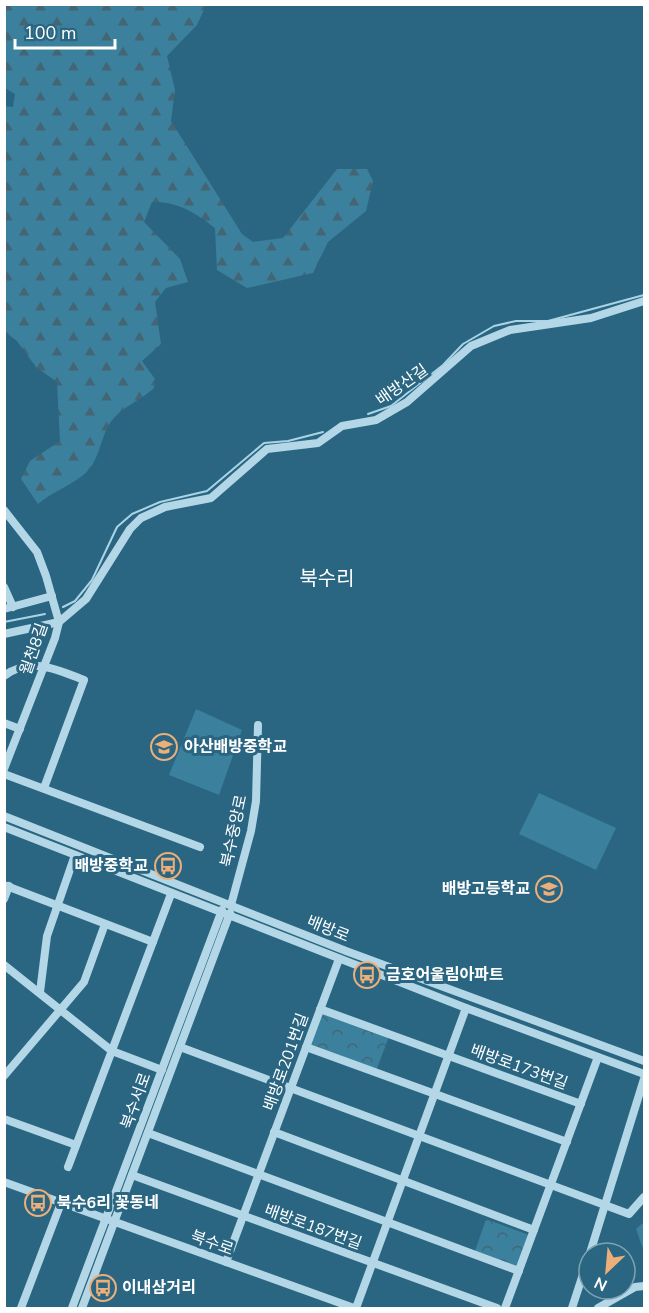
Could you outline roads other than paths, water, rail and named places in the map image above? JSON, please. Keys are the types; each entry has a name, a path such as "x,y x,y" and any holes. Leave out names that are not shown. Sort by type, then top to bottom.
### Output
{"street":[{"name":"배방산길","path":"58,622 86,599 130,529 141,518 165,507 211,498 267,449 318,442 342,426 376,420 407,402 471,346 510,330 591,318 645,301"},
{"name":"월천8길","path":"4,510 37,552 58,622 45,664 4,769"},
{"path":"4,586 13,607"},
{"path":"4,609 52,597"},
{"path":"4,634 58,622"},
{"path":"4,676 27,666 45,664 84,680 44,788"},
{"path":"4,723 20,729"},
{"name":"북수중앙로","path":"229,904 256,801 258,725"},
{"path":"4,774 200,847"},
{"name":"배방로","path":"4,816 346,951 645,1061"},
{"name":"배방로","path":"4,827 466,1008 645,1074"},
{"path":"40,992 47,936 75,855"},
{"path":"4,899 7,886 153,942"},
{"path":"68,1167 171,894"},
{"name":"북수서로","path":"82,1308 162,1070 229,904"},
{"name":"북수서로","path":"72,1308 132,1175 180,1047 225,914"},
{"path":"4,1076 84,982 105,924"},
{"name":"배방로201번길","path":"226,1262 339,959"},
{"path":"4,965 112,1051 162,1070"},
{"name":"배방로187번길","path":"355,1308 466,1008"},
{"path":"320,1009 449,1056"},
{"path":"180,1047 629,1214 645,1197"},
{"path":"306,1047 567,1143"},
{"name":"배방로173번길","path":"449,1056 581,1104"},
{"name":"배방로173번길","path":"505,1308 598,1057"},
{"path":"594,1241 645,1079"},
{"path":"4,1119 76,1145"},
{"path":"274,1132 534,1230"},
{"path":"148,1133 259,1174"},
{"name":"배방로187번길","path":"259,1174 388,1222"},
{"path":"132,1175 244,1216"},
{"name":"북수로","path":"5,1186 62,1203 355,1308"},
{"path":"21,1308 62,1203"},
{"name":"배방로187번길","path":"244,1216 373,1263"},
{"path":"388,1222 519,1271"},
{"path":"373,1263 497,1308"},
{"path":"598,1308 635,1287 645,1286"},
{"path":"572,1308 577,1293"}],"waterway":[{"path":"368,414 391,406 443,365 463,344 494,326 516,321 548,321 644,295"},
{"path":"63,607 75,601 92,580 117,527 132,514 160,502 207,491 264,443 288,441 323,432"},
{"path":"4,622 45,614"}],"place":[{"name":"아산배방중학교","path":"164,747"},
{"name":"배방중학교","path":"168,866"},
{"name":"배방고등학교","path":"549,889"},
{"name":"금호어울림아파트","path":"367,975"},
{"name":"북수6리 꽃동네","path":"38,1203"},
{"name":"이내삼거리","path":"103,1288"}],"district":[{"name":"북수리","path":"327,578"}]}
